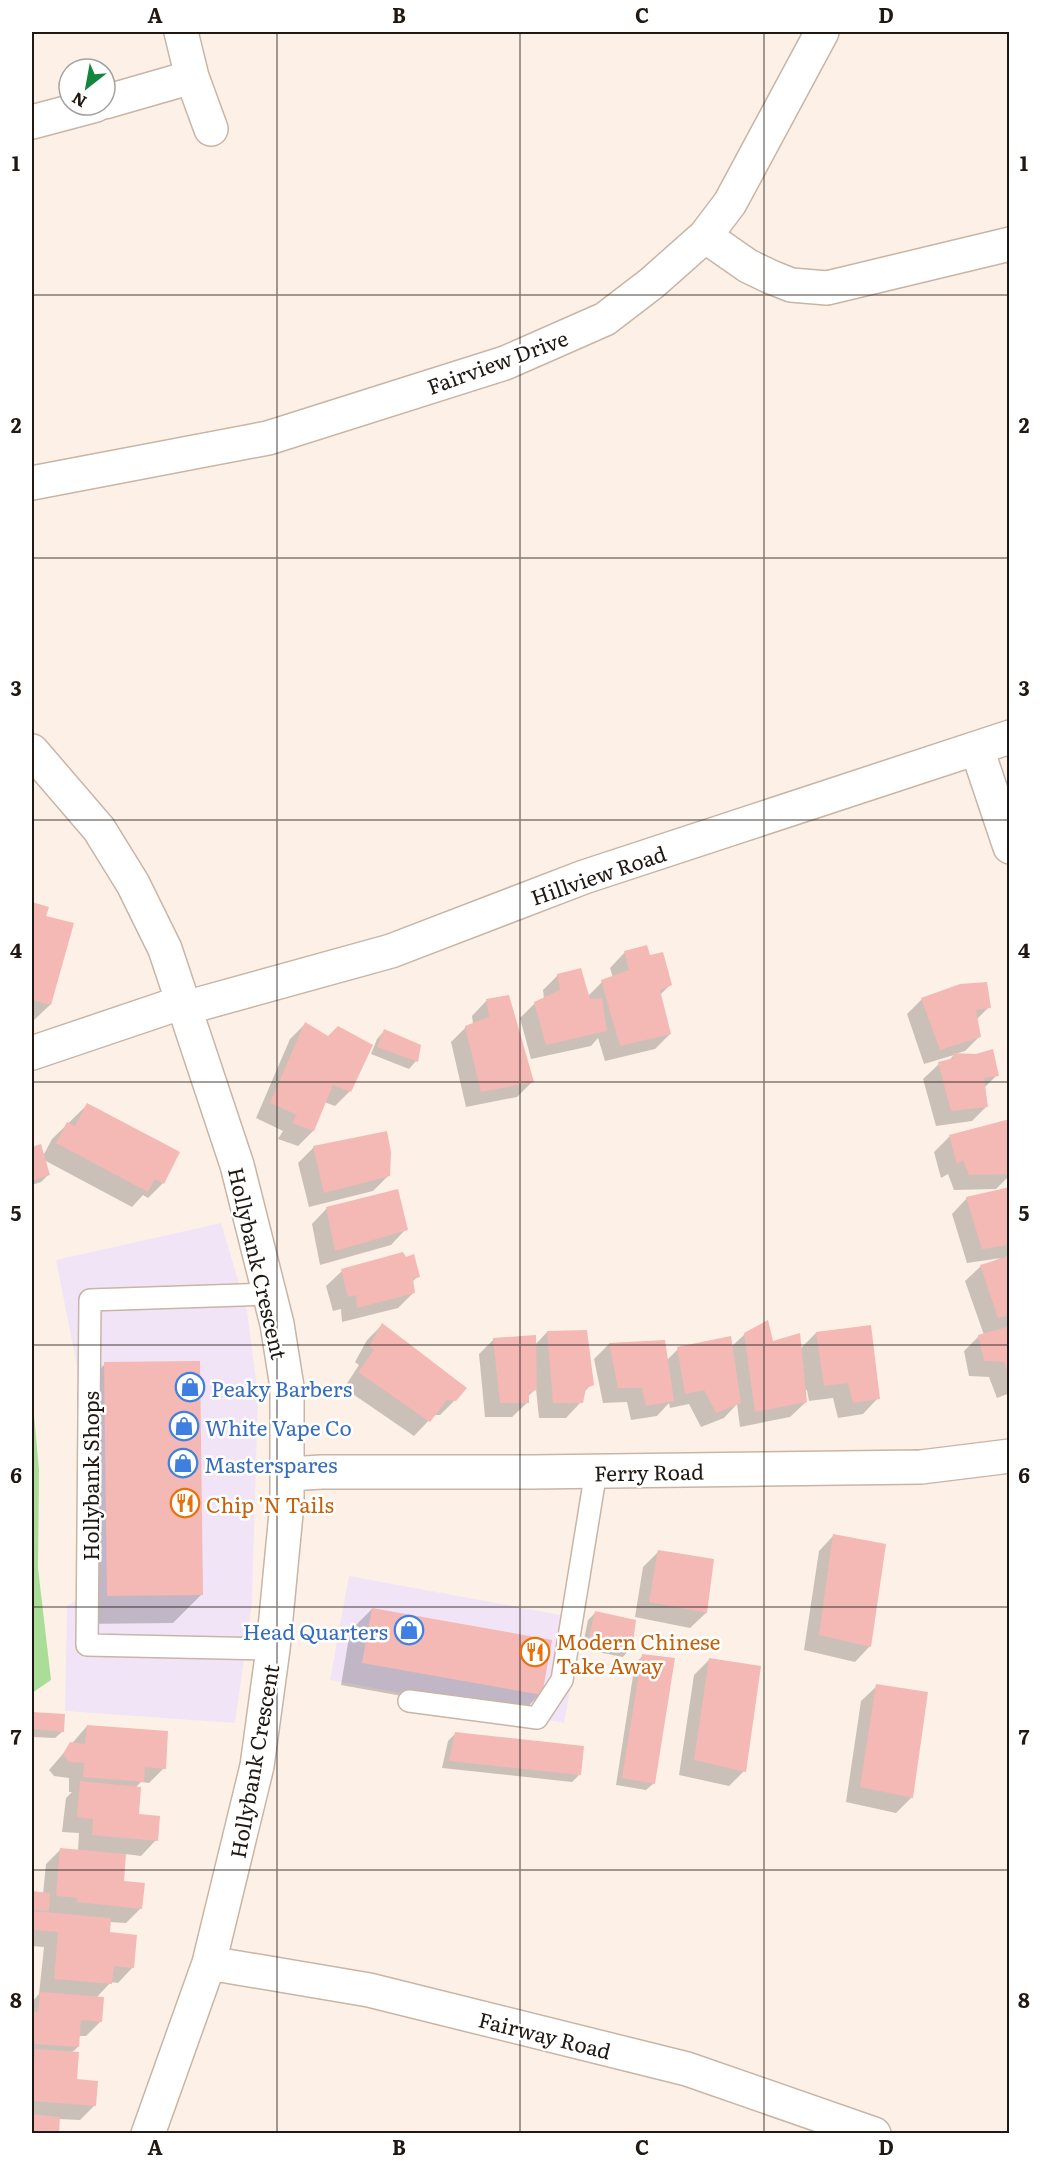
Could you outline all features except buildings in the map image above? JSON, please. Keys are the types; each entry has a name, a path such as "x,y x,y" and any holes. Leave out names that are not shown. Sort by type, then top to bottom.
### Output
{"street":[{"path":"181,32 192,77 211,129"},
{"name":"Fairview Drive","path":"32,483 268,438 505,363 605,319 652,283 705,236 730,203 822,32"},
{"path":"117,99 192,77"},
{"path":"32,122 57,115"},
{"path":"705,236 748,266 771,277 791,285 827,288 1010,244"},
{"name":"Hillview Road","path":"32,1053 184,1005 391,951 584,877 1010,737"},
{"path":"977,749 1010,847"},
{"name":"Hollybank Crescent","path":"32,751 99,829 133,884 165,949 237,1165 277,1324 287,1387 288,1474 273,1649 257,1766 209,1963 148,2133"},
{"name":"Ferry Road","path":"288,1474 921,1467 1010,1456"},
{"name":"Fairway Road","path":"209,1963 369,1990 687,2069 874,2133"}],"lane":[{"name":"Hollybank Shops","path":"268,1294 90,1300 87,1645 273,1649"},
{"path":"409,1701 537,1718 562,1680 596,1471"}],"shaded area":[{"path":"221,1223 247,1310 258,1396 252,1602 235,1723 65,1711 67,1606 78,1599 77,1366 56,1260"},
{"path":"349,1576 583,1619 564,1723 330,1680"}],"green space":[{"path":"32,1393 39,1470 38,1568 51,1680 32,1693"}],"place":[{"name":"Peaky Barbers","path":"190,1387"},
{"name":"White Vape Co","path":"184,1426"},
{"name":"Masterspares","path":"183,1463"},
{"name":"Chip 'N Tails","path":"185,1503"},
{"name":"Head Quarters","path":"409,1630"},
{"name":"Modern Chinese Take Away","path":"535,1652"}]}
